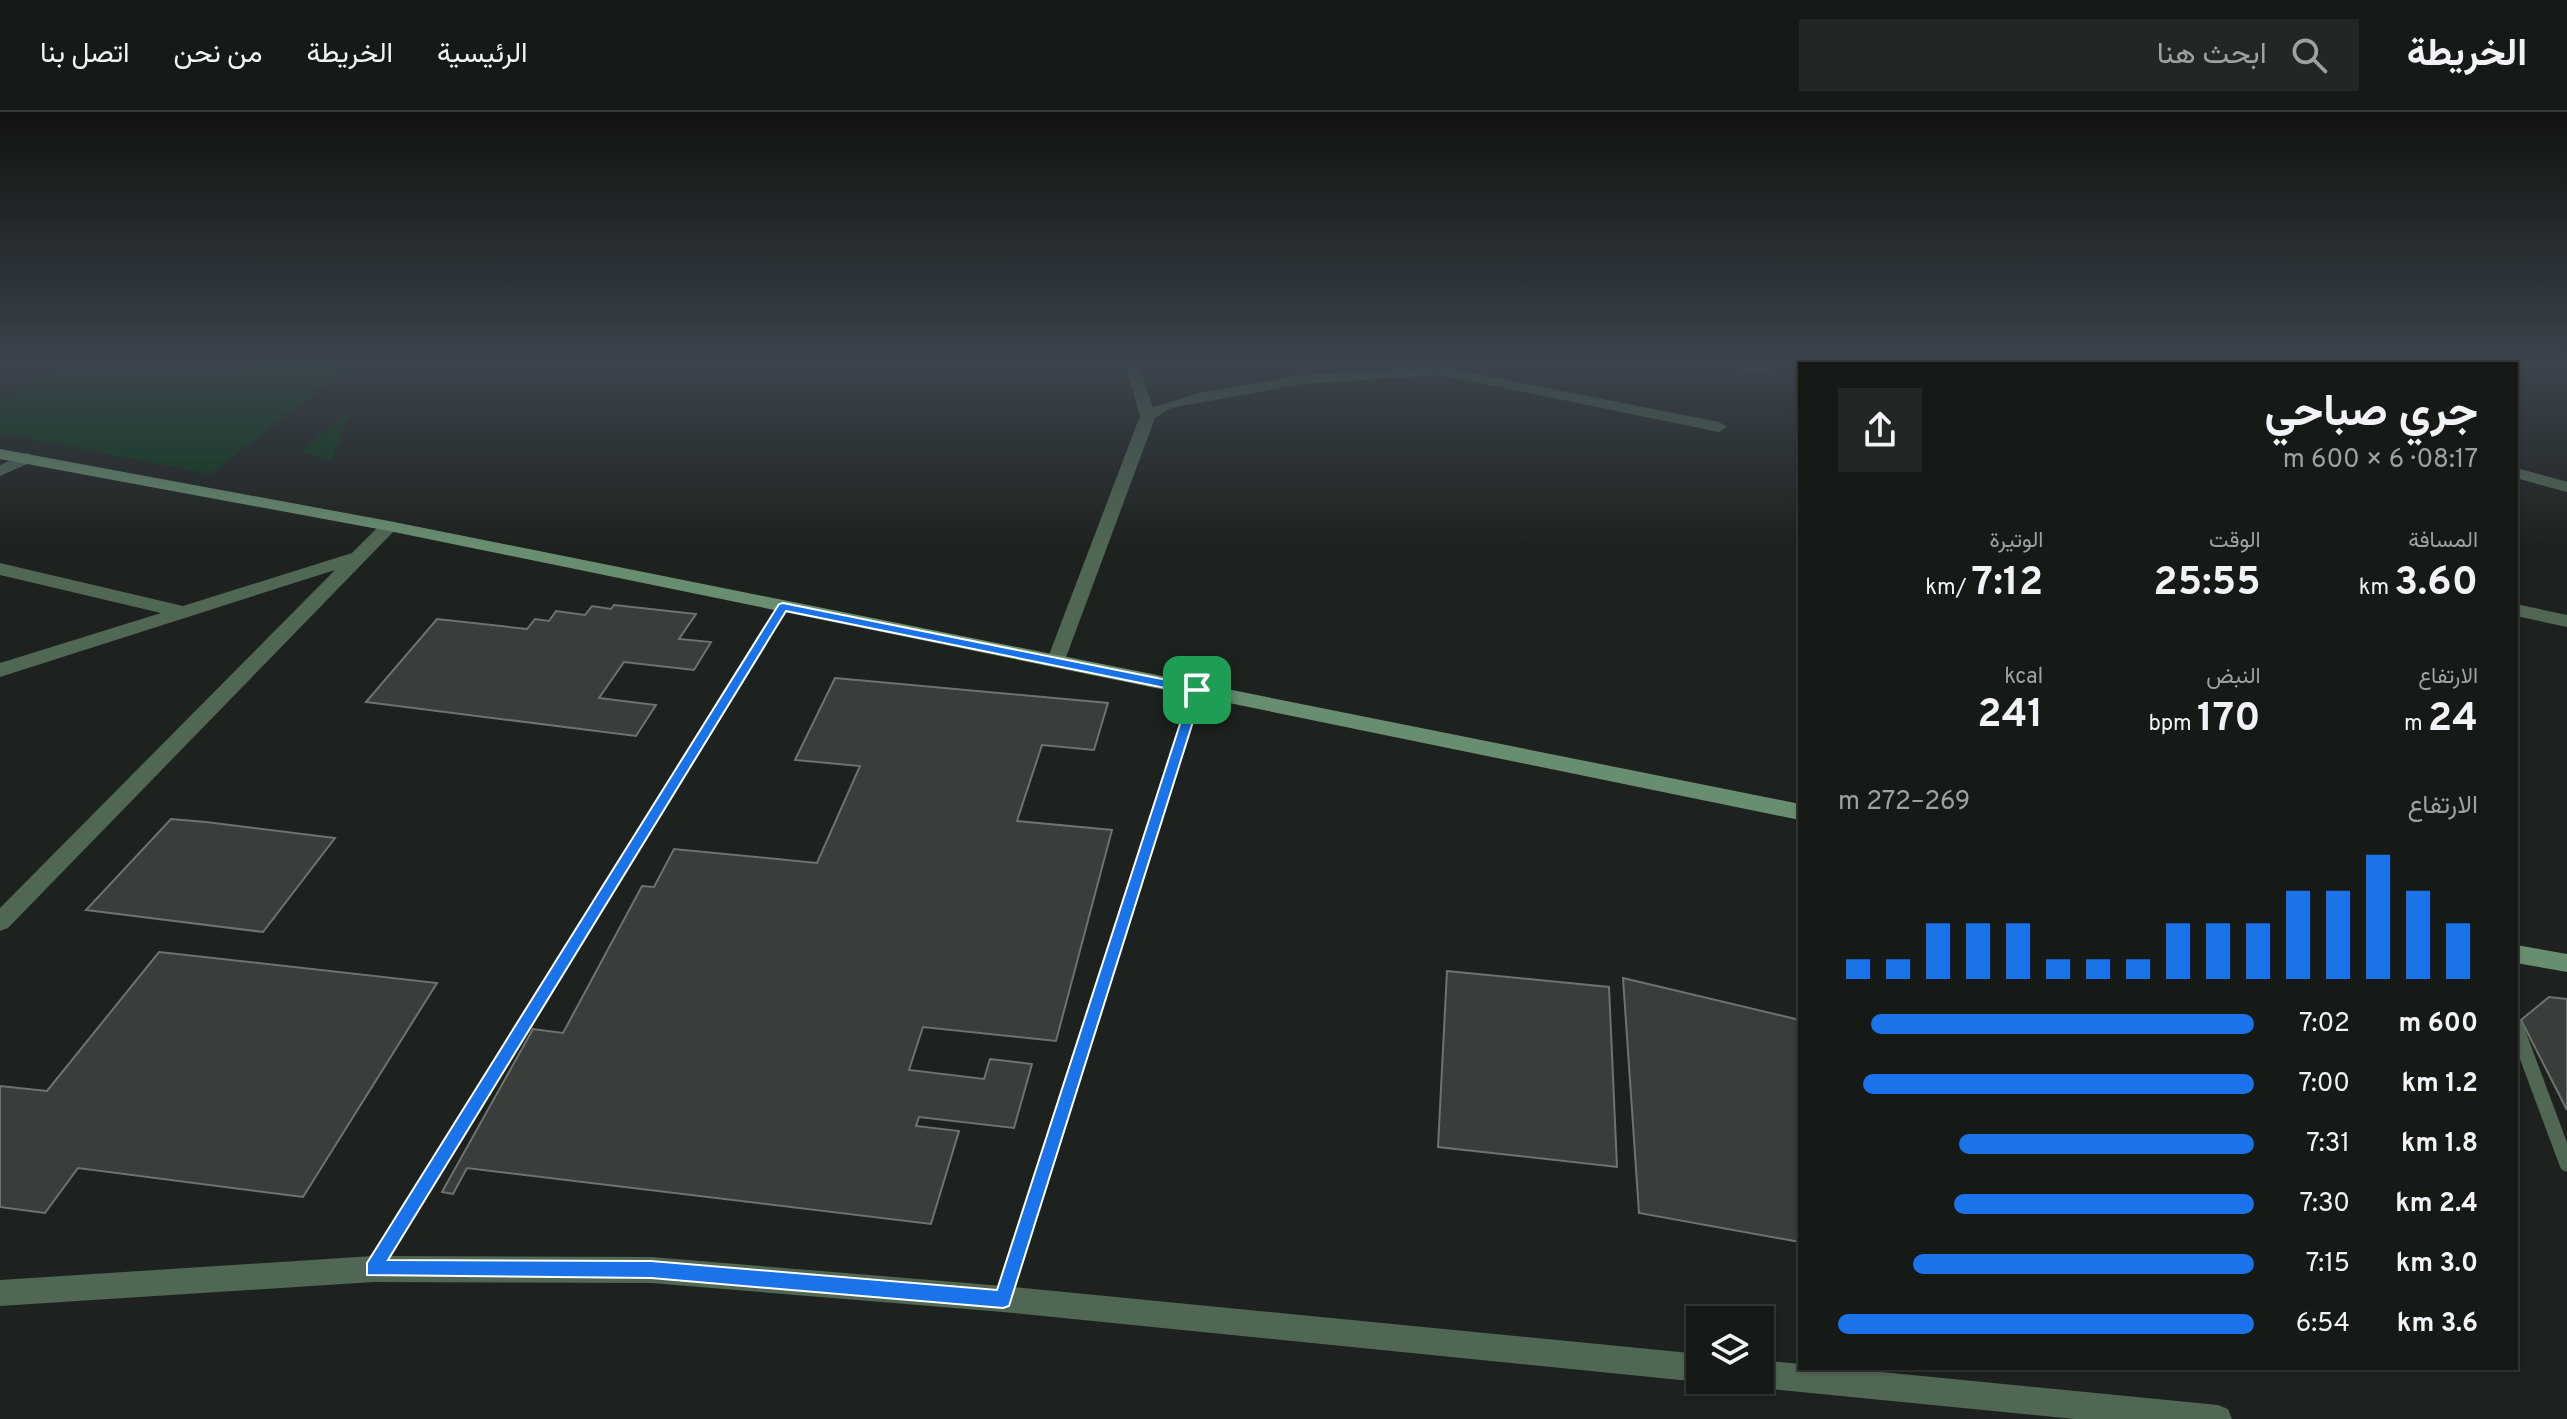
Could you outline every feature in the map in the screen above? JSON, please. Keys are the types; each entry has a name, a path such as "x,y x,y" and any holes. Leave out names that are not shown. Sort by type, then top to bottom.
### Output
{"street":[{"path":"1056,660 1145,424"},
{"path":"1704,424 1719,427"},
{"path":"0,454 389,526 1798,812"},
{"path":"0,471 28,458"},
{"path":"0,922 389,526"},
{"path":"0,670 358,557"},
{"path":"0,569 183,612"},
{"path":"2518,610 2567,621"},
{"path":"2518,954 2567,963"},
{"path":"0,1293 373,1269 651,1270 1003,1299 1686,1367"},
{"path":"1774,1375 2218,1419"}],"lane":[{"path":"2518,474 2567,487"},
{"path":"373,1269 783,607"},
{"path":"1003,1299 1197,690"},
{"path":"2518,1032 2567,1164"}],"green space":[{"path":"0,424 275,424 211,474 0,433"},
{"path":"333,424 346,424 331,460 300,452"}],"building":[{"path":"614,605 696,614 679,639 711,642 694,670 624,662 599,698 656,705 636,736 366,702 437,619 527,629 535,619 549,621 556,611 585,615 592,606 611,609"},
{"path":"835,678 1108,703 1094,750 1042,745 1017,821 1112,830 1056,1041 923,1027 909,1070 984,1079 990,1059 1032,1064 1014,1128 919,1117 916,1126 959,1131 931,1224 467,1168 453,1194 442,1192 533,1029 563,1033 642,886 654,887 674,849 817,863 860,766 795,760"},
{"path":"171,819 335,838 263,932 86,910"},
{"path":"159,952 437,983 303,1197 78,1168 45,1213 0,1207 0,1086 47,1091"},
{"path":"1447,971 1609,987 1617,1167 1438,1147"},
{"path":"1623,978 1798,1020 1798,1242 1639,1213"},
{"path":"2549,997 2567,999 2567,1110 2521,1020"}],"route":[{"path":"783,607 1197,690 1003,1299 651,1270 373,1269 783,607"}]}
